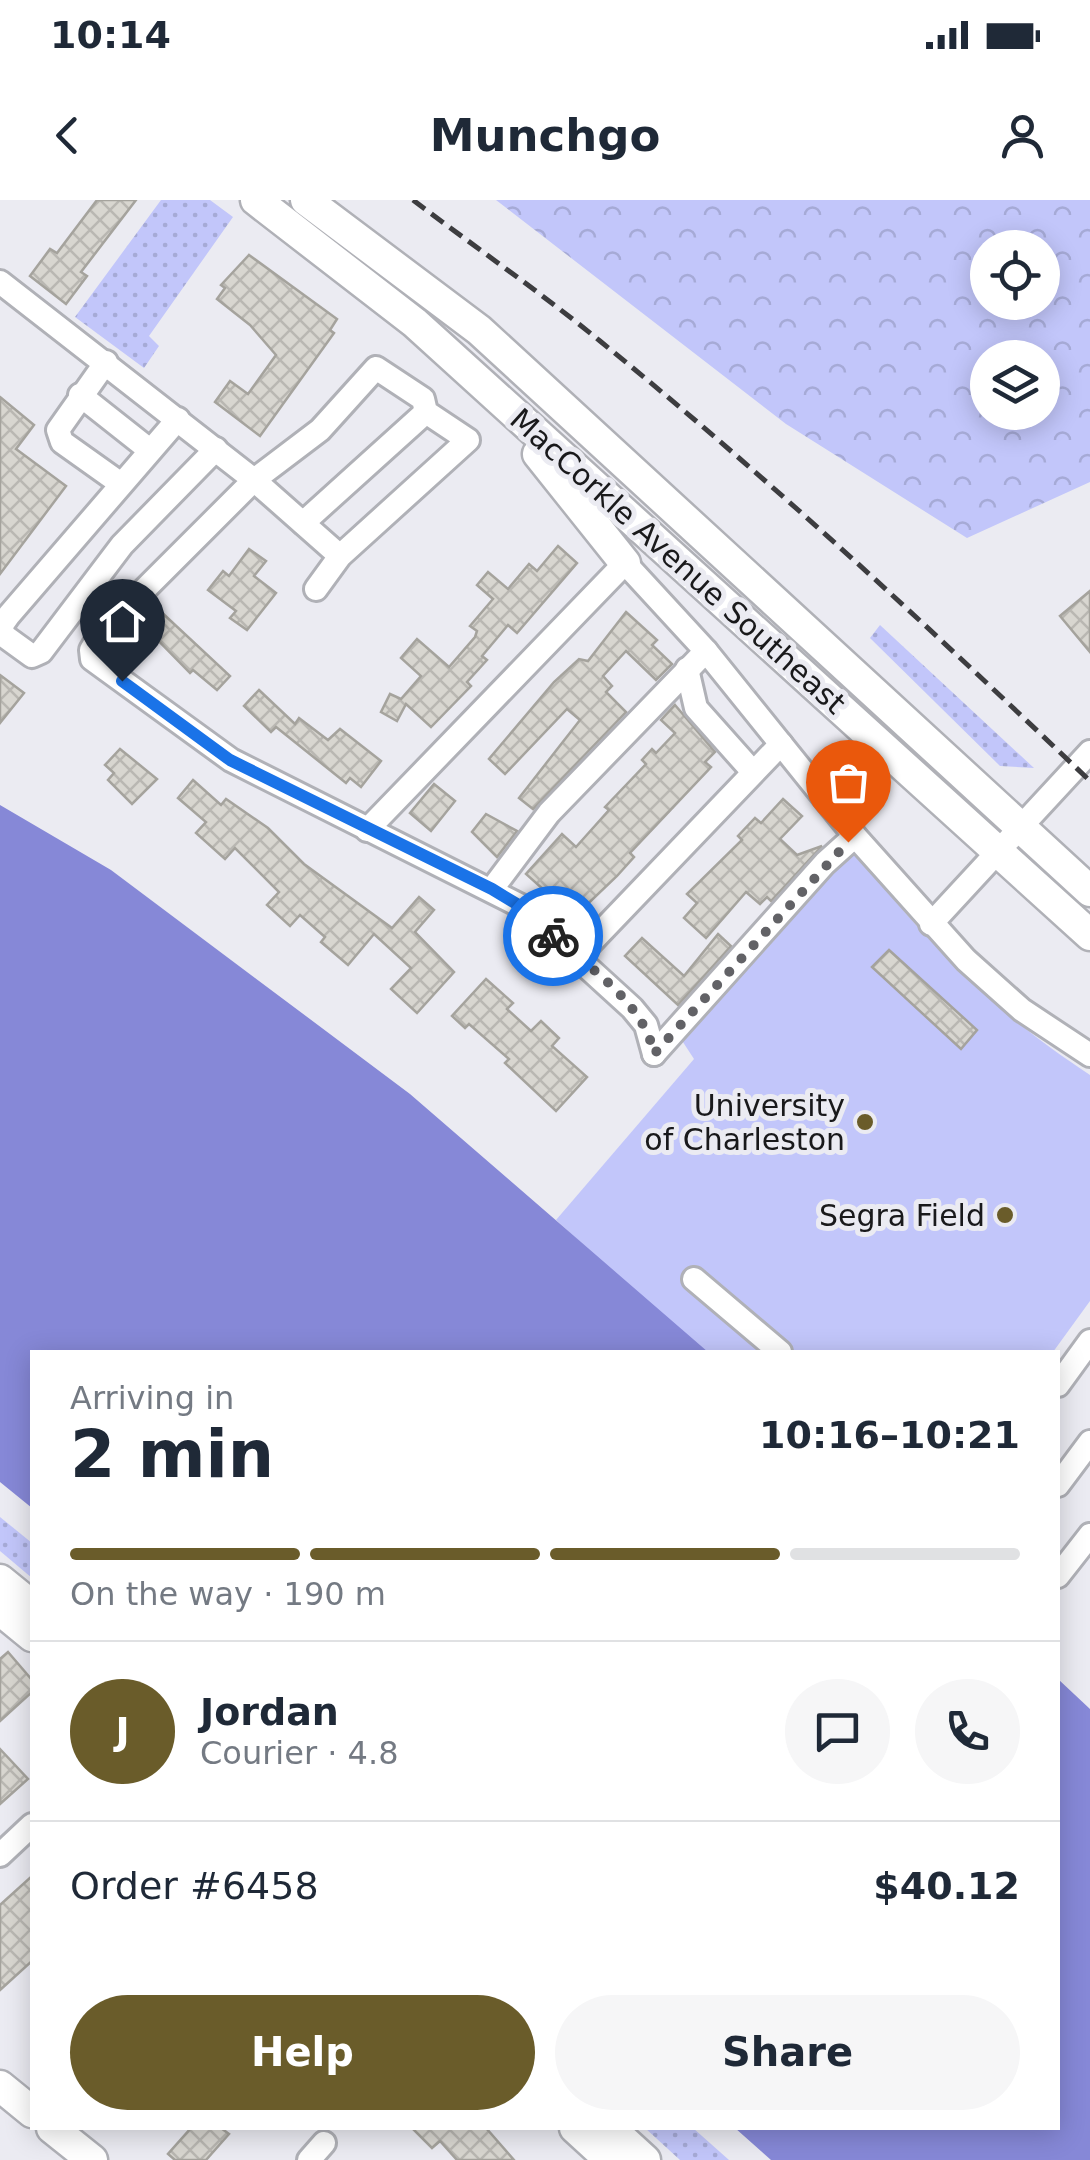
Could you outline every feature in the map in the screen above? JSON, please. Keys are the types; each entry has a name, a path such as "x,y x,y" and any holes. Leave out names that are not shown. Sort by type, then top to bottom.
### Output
{"main road":[{"name":"MacCorkle Avenue Southeast","path":"256,200 416,324 1090,935"},
{"name":"MacCorkle Avenue Southeast","path":"306,200 478,330 1090,891"},
{"path":"480,381 625,563"},
{"path":"0,1580 30,1604"},
{"path":"0,1610 30,1634"},
{"path":"0,2086 30,2110"},
{"path":"54,2130 92,2160"},
{"path":"576,2130 610,2160"},
{"path":"612,2130 644,2160"}],"street":[{"path":"0,282 178,418 340,556"},
{"path":"106,362 60,420 58,436 114,479"},
{"path":"316,589 340,556 464,448 468,440 426,412 423,400 376,368 320,430 254,480 101,633 91,650 92,659 230,760 520,906 639,1017 654,1054 812,877 855,836"},
{"path":"80,396 142,444"},
{"path":"303,523 426,412"},
{"path":"178,418 9,615 2,625 4,635 32,656 42,652 122,545 216,450"},
{"path":"366,830 625,563 706,650 931,924 995,988 1090,1055"},
{"path":"492,889 548,813 706,650"},
{"path":"687,670 696,708 753,772"},
{"path":"577,957 782,744"},
{"path":"931,924 1090,752"},
{"path":"694,1280 778,1350"},
{"path":"1060,1381 1090,1341"},
{"path":"1060,1482 1090,1442"},
{"path":"1060,1573 1090,1535"},
{"path":"0,1854 30,1832"}],"green space":[{"path":"161,200 210,200 233,217 149,336 159,346 144,368 75,317"},
{"path":"496,200 1090,200 1090,482 967,538 786,424"},
{"path":"880,625 1034,768 1000,766 870,638"},
{"name":"University of Charleston","path":"852,849 961,972 1021,1025 1090,1075 1090,1301 1054,1350 700,1350 556,1220 694,1059 679,1036"},
{"path":"0,1517 30,1541 30,1576 0,1551"},
{"path":"647,2130 695,2130 729,2160 680,2160"}],"shaded area":[{"path":"0,805 111,870 410,1094 706,1350 30,1350 30,1506 0,1482"},
{"path":"1060,1681 1090,1709 1090,2160 771,2160 737,2130 1060,2130"}],"building":[{"path":"97,200 136,200 81,272 87,276 66,304 30,276 50,249 57,253"},
{"path":"249,255 337,319 330,330 334,333 260,436 215,402 230,381 248,394 276,355 250,325 217,299 225,288 221,285"},
{"path":"0,397 34,425 16,449 66,486 0,574"},
{"path":"558,546 577,563 517,633 508,625 482,656 487,660 467,682 471,686 431,727 406,704 397,721 381,712 390,694 401,699 421,676 401,658 417,639 449,667 475,637 477,631 470,626 493,599 477,585 488,572 508,589 529,564 537,571"},
{"path":"249,549 266,561 254,576 276,593 247,630 230,618 236,611 208,590 223,571 229,576"},
{"path":"1090,591 1090,652 1060,616"},
{"path":"158,609 230,676 217,690 193,670 190,673 143,625"},
{"path":"626,612 657,640 652,645 672,664 656,680 626,651 603,676 612,686 606,692 626,712 533,809 519,798 580,720 567,709 505,774 489,759 554,682 579,659 588,661"},
{"path":"0,675 24,693 0,723"},
{"path":"259,690 295,724 299,718 328,740 340,729 381,761 361,787 350,778 346,783 276,727 271,732 244,706"},
{"path":"675,705 715,752 705,762 711,767 630,853 634,857 617,876 574,917 526,874 562,834 576,847 609,810 605,807 646,764 642,760 652,749 656,753 675,733 661,720"},
{"path":"120,749 157,779 132,804 108,780 114,773 105,765"},
{"path":"193,780 221,805 226,799 268,828 304,864 392,928 419,897 434,910 415,932 454,972 417,1013 391,989 411,968 374,934 348,965 321,942 325,937 300,915 290,926 267,905 279,892 235,848 225,859 196,833 206,822 178,798"},
{"path":"434,784 455,801 431,831 410,813"},
{"path":"783,799 802,816 780,839 797,855 822,846 771,901 767,897 760,904 746,892 706,938 684,918 697,903 687,894 742,840 738,836 755,818 761,823"},
{"path":"486,814 517,831 497,857 472,832"},
{"path":"718,934 731,946 678,1005 625,956 642,938 684,976"},
{"path":"889,950 977,1030 961,1049 872,967"},
{"path":"486,979 513,1003 507,1009 531,1031 541,1021 559,1038 552,1046 587,1077 556,1111 505,1063 509,1059 469,1024 465,1028 452,1016"},
{"path":"8,1652 30,1678 30,1694 0,1721 0,1659"},
{"path":"0,1749 28,1779 0,1804"},
{"path":"30,1878 30,1963 0,1990 0,1905"},
{"path":"189,2130 224,2130 229,2134 206,2160 175,2160 168,2154"},
{"path":"414,2130 488,2130 514,2160 457,2160 440,2141 432,2148"}],"railway":[{"path":"413,200 577,323 726,447 1090,781"}],"way so far":[{"path":"553,936 632,1008 646,1026 654,1054 799,891 848,842"}],"place":[{"name":"University of Charleston","path":"865,1122"},
{"name":"Segra Field","path":"1005,1215"}],"route":[{"path":"122,681 230,760 492,889 520,906 553,936"}]}
